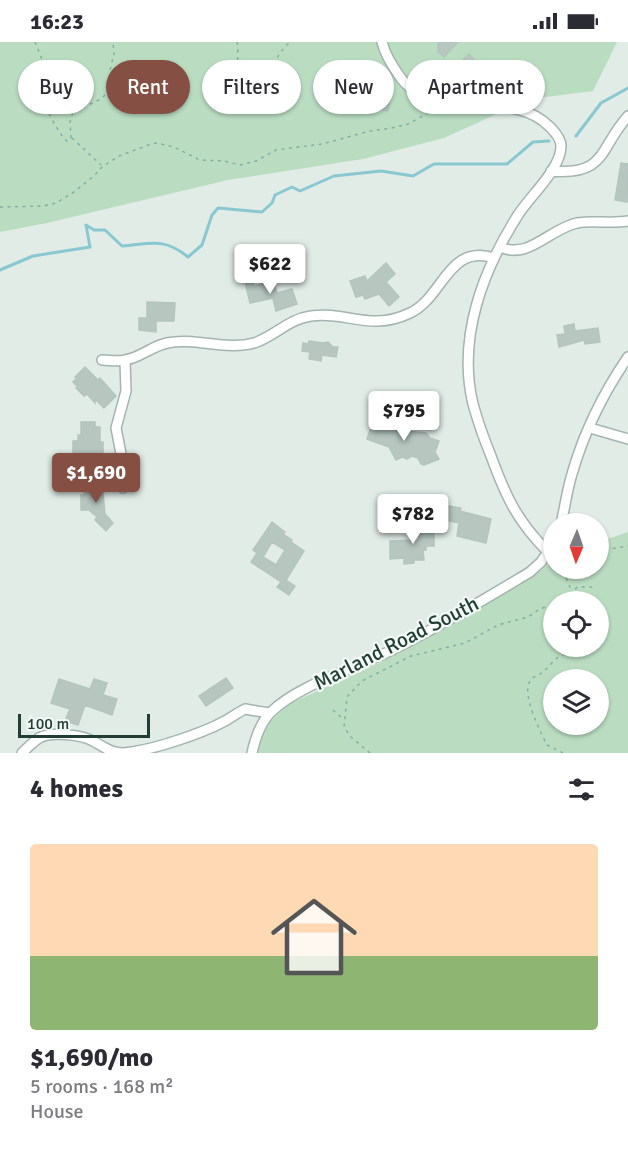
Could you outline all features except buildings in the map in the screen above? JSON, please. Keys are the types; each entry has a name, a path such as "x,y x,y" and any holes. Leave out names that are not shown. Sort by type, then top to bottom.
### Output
{"street":[{"path":"382,42 400,78 406,84"},
{"path":"529,114 539,118 556,133 561,146 557,161 551,171 519,213 500,247 479,293 474,312 469,361 473,404 496,470 513,510 527,531 543,547"},
{"path":"551,171 575,172 590,165 603,154 628,116"},
{"path":"500,247 515,252 526,249 576,223 628,221"},
{"path":"102,360 124,361 166,343 245,345 256,343 294,321 312,316 322,315 364,322 390,320 409,314 424,304 450,269 465,259 483,254 494,258"},
{"path":"563,513 572,474 603,396 628,357"},
{"path":"123,488 123,464 116,428 126,391 124,361"},
{"path":"590,428 628,439"},
{"name":"Marland Road South","path":"252,753 255,740 269,713 288,698 438,627 530,572 543,558"},
{"path":"22,753 40,737 48,735 76,735 109,751 131,752 205,730 245,709 269,713"}],"path":[{"path":"35,42 42,58 45,74 44,104 62,139 67,141 71,138"},
{"path":"102,166 71,138 70,122 73,112 101,99 109,91 110,70 114,54 113,42"},
{"path":"237,42 238,79 242,88 268,110 280,107 274,73 275,62 280,52 290,42"},
{"path":"0,207 44,206 56,203 74,192 95,175 102,166 119,156 158,143 174,147 200,160 248,164 276,150 339,140 370,131 392,129 408,124 426,114"},
{"path":"609,549 628,546"},
{"path":"574,591 577,587 594,587"},
{"path":"370,753 351,737 344,727 347,697 362,681 411,656 465,643 498,624 528,617 543,608"},
{"path":"560,657 543,672 532,678 528,685 530,702 547,745 563,753"},
{"path":"333,710 344,720"}],"green space":[{"path":"0,42 617,42 593,91 545,97 545,60 406,60 406,114 497,114 444,138 363,159 228,180 0,232"},
{"path":"628,532 628,753 257,753 264,732 271,721 289,704 381,662 529,579 543,568 543,579 609,579 609,539"}],"waterway":[{"path":"576,136 601,103 628,88"},
{"path":"0,270 33,256 90,247 86,225 94,230 105,230 122,246 164,244 188,257 202,245 212,215 218,208 262,212 272,203 275,195 292,187 300,191 334,176 381,171 413,176 434,164 507,164 533,142 549,141"}]}
